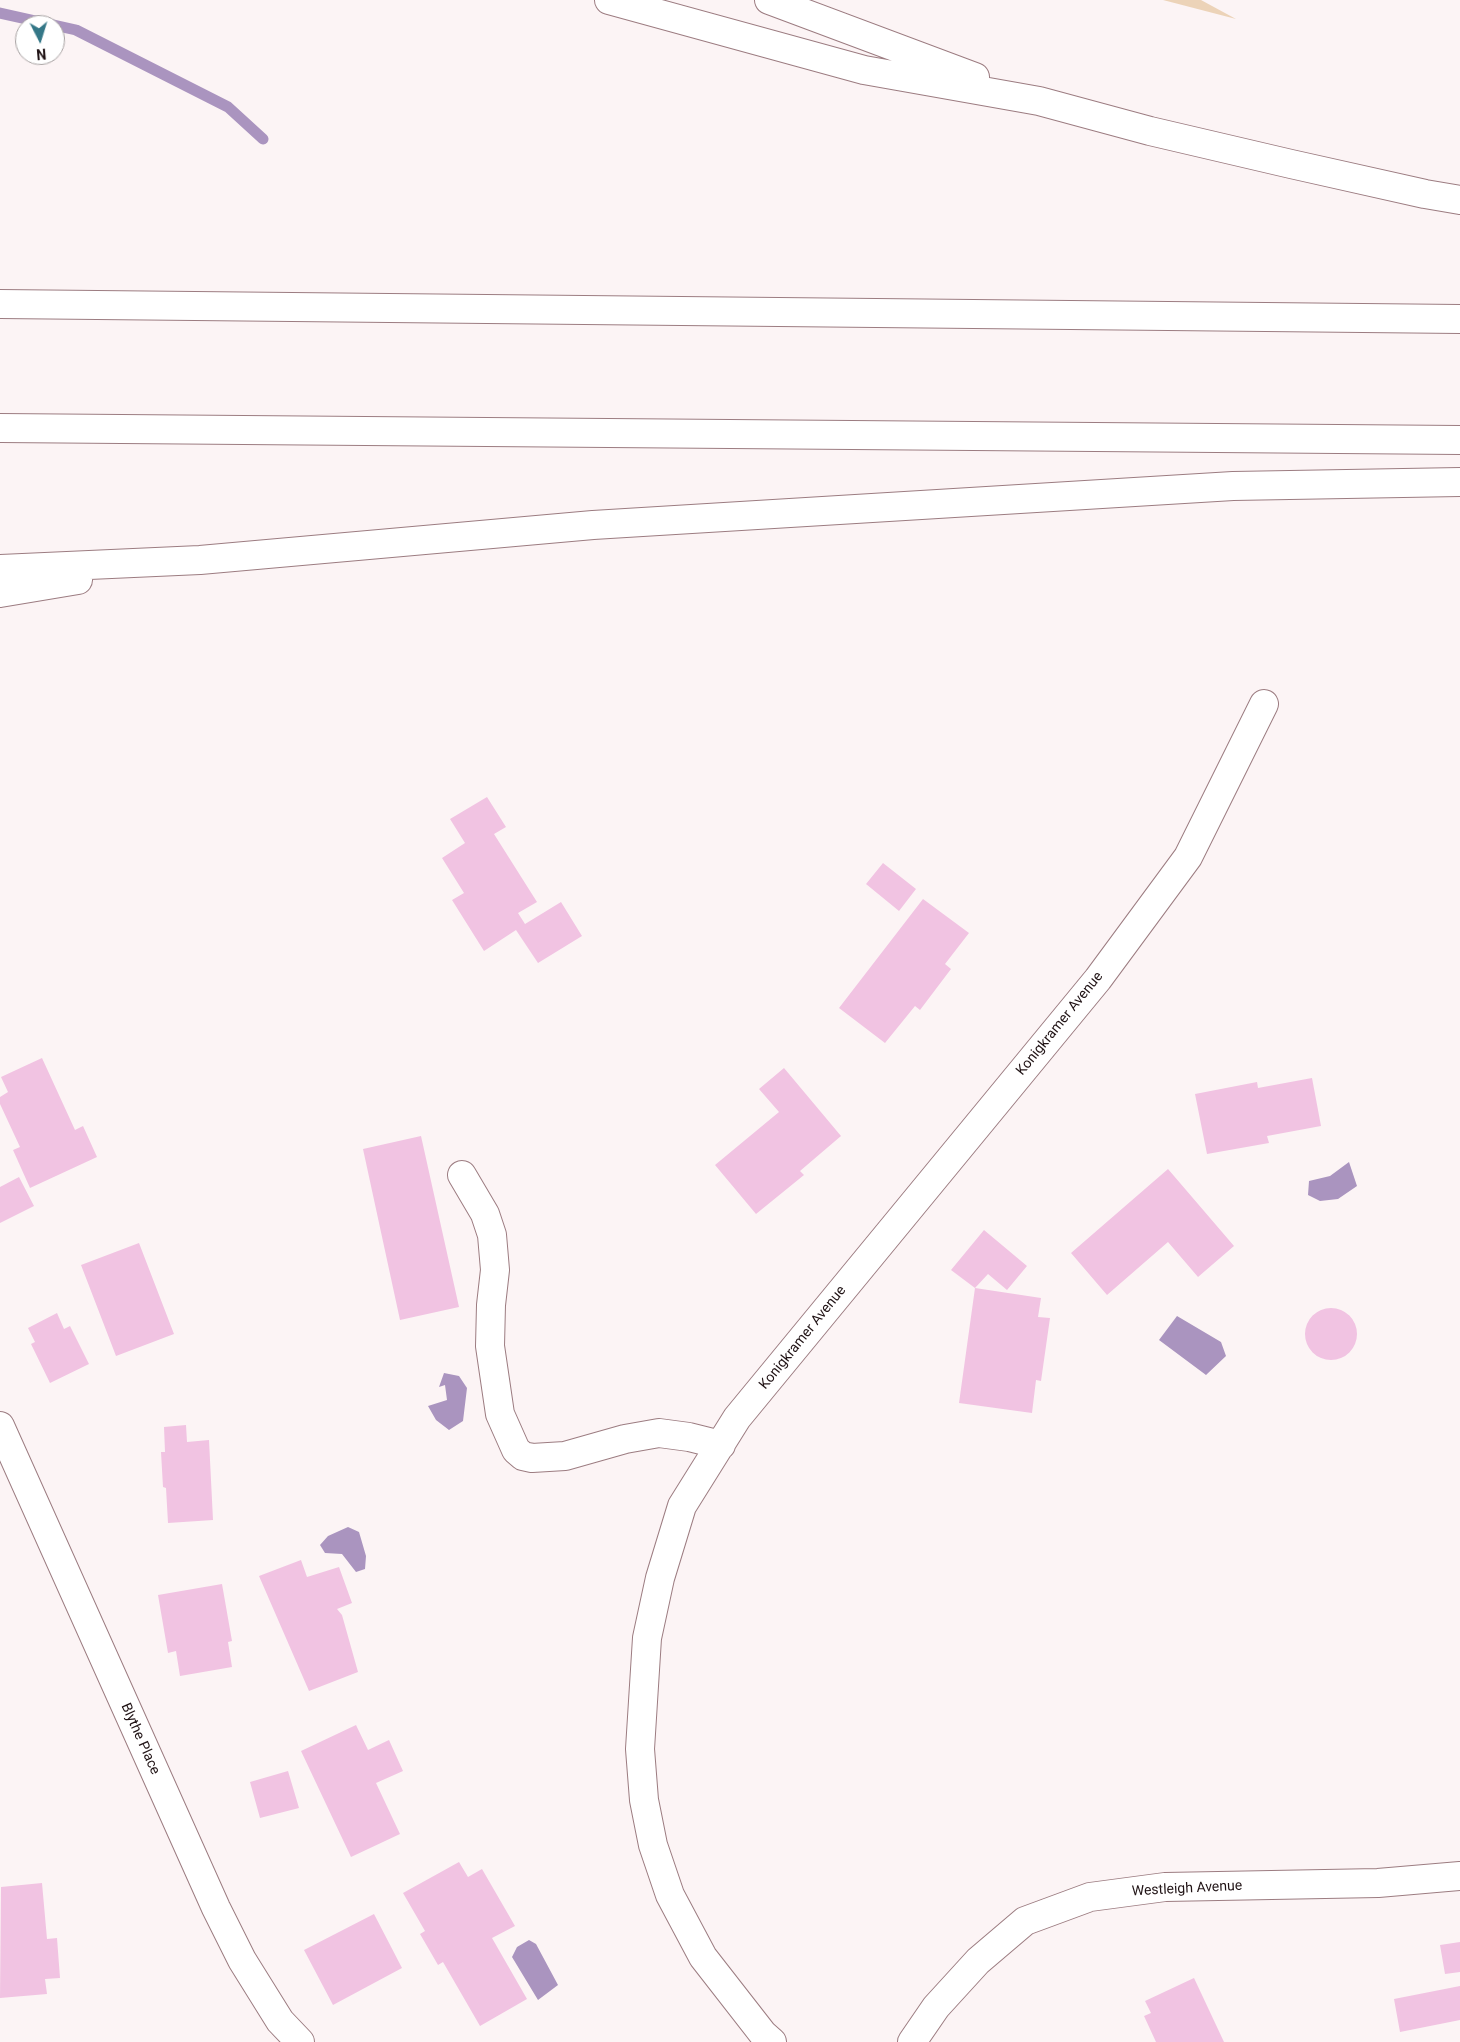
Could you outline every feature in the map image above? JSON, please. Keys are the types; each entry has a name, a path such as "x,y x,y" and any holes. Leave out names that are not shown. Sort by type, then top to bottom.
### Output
{"main road":[{"path":"608,0 864,70 1039,101 1150,131 1290,164 1460,200"},
{"path":"769,0 1039,101"},
{"path":"0,304 1460,319"},
{"path":"0,428 1460,440"},
{"path":"0,569 200,560 613,524 1233,486 1460,482"},
{"path":"0,593 200,560"},
{"name":"Konigkramer Avenue","path":"762,2039 703,1956 670,1895 653,1845 644,1800 640,1749 647,1638 660,1578 682,1506 737,1418 1098,979 1188,857 1264,704"},
{"path":"462,1175 486,1214 492,1235 495,1270 491,1305 490,1346 500,1414 516,1450 523,1456 532,1458 565,1456 625,1438 659,1433 721,1445"},
{"name":"Blythe Place","path":"0,1426 216,1908 242,1960 280,2021 300,2042"},
{"name":"Westleigh Avenue","path":"912,2042 936,2007 978,1961 1025,1921 1090,1896 1165,1887 1378,1883 1460,1876"}],"shaded area":[{"path":"1163,0 1201,0 1236,19"},
{"path":"1349,1162 1357,1186 1338,1199 1320,1201 1308,1195 1309,1181 1330,1176"},
{"path":"1177,1316 1221,1342 1226,1356 1206,1375 1159,1340"},
{"path":"444,1373 459,1376 467,1388 463,1421 449,1430 436,1420 428,1406 447,1400 445,1385 439,1387"},
{"path":"348,1527 359,1532 366,1556 365,1569 356,1572 342,1554 325,1553 320,1545 328,1536"},
{"path":"529,1940 536,1944 558,1985 538,2000 512,1957 517,1947"}],"building":[{"path":"487,797 506,827 494,834 537,902 518,913 525,924 561,902 582,936 538,963 516,930 484,951 452,900 464,893 442,858 465,843 450,819"},
{"path":"883,863 916,889 899,911 866,884"},
{"path":"923,899 969,933 945,964 951,969 920,1010 915,1006 885,1043 839,1008"},
{"path":"42,1058 75,1130 83,1126 97,1157 30,1188 13,1150 20,1147 0,1104 0,1097 8,1092 1,1077"},
{"path":"784,1068 841,1136 800,1171 804,1175 756,1214 715,1165 779,1112 759,1089"},
{"path":"1312,1078 1321,1126 1267,1136 1269,1143 1207,1154 1195,1094 1257,1082 1258,1088"},
{"path":"421,1136 459,1307 400,1320 363,1149"},
{"path":"1168,1169 1234,1246 1198,1277 1168,1242 1107,1295 1071,1253"},
{"path":"19,1177 34,1206 0,1223 0,1187"},
{"path":"984,1230 1027,1266 1007,1290 988,1274 975,1288 951,1270"},
{"path":"139,1243 174,1334 116,1356 81,1265"},
{"path":"975,1288 1041,1298 1038,1317 1050,1318 1041,1381 1036,1380 1032,1413 959,1403"},
{"path":"1331,1308 1345,1312 1353,1320 1357,1334 1353,1348 1345,1356 1331,1360 1317,1356 1309,1348 1305,1334 1309,1320 1317,1312"},
{"path":"57,1313 64,1329 70,1326 89,1364 50,1383 31,1344 35,1342 28,1328"},
{"path":"186,1425 187,1442 209,1440 213,1520 168,1523 161,1452 165,1452 164,1427"},
{"path":"301,1560 307,1577 339,1567 352,1603 337,1609 342,1615 358,1672 309,1691 259,1576"},
{"path":"222,1584 232,1641 228,1642 232,1667 180,1676 176,1651 168,1653 158,1595"},
{"path":"356,1725 368,1750 389,1740 403,1771 376,1783 400,1834 351,1857 301,1751"},
{"path":"288,1771 299,1808 260,1818 250,1782"},
{"path":"459,1862 468,1877 482,1869 515,1926 492,1938 527,1999 480,2026 443,1962 438,1965 420,1934 425,1931 403,1893"},
{"path":"42,1883 47,1939 57,1938 60,1978 45,1979 47,1994 0,1998 1,1887"},
{"path":"374,1914 402,1968 333,2005 304,1950"},
{"path":"1460,1942 1460,1972 1445,1974 1440,1945"},
{"path":"1194,1978 1224,2042 1156,2042 1144,2016 1151,2013 1145,2001"},
{"path":"1460,1986 1460,2020 1400,2032 1394,1999"}],"waterway":[{"path":"0,13 76,30 228,107 263,139"}]}
